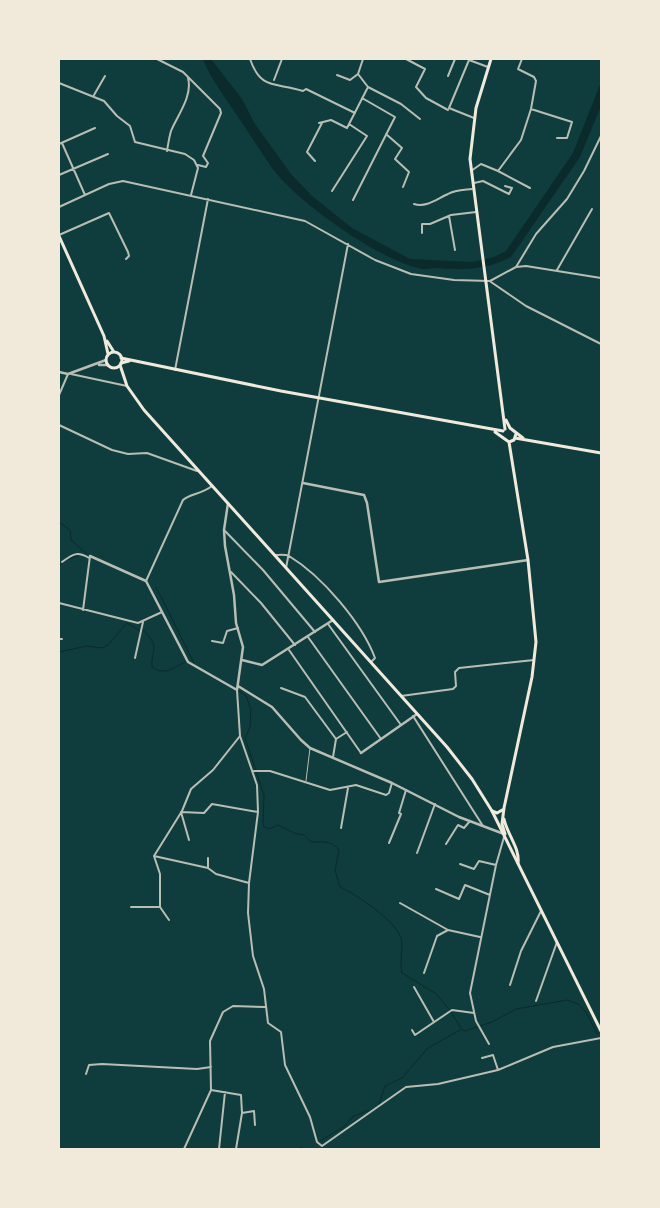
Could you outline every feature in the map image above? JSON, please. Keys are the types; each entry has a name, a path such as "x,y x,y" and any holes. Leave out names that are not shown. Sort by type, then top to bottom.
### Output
{"main road":[{"path":"491,59 474,118 470,143 472,187 487,280 505,419 504,432"},
{"path":"59,236 104,336 114,352 129,361 504,432 513,439 523,438 601,453"},
{"path":"104,336 108,354 106,360 108,365 114,368 123,378"},
{"path":"108,354 114,352"},
{"path":"122,358 120,364 123,378 144,410 371,662 472,779 505,834 601,1031"},
{"path":"114,368 129,361"},
{"path":"505,419 513,439 512,449 536,631 534,660 504,808 502,824 505,834"},
{"path":"504,432 510,428"},
{"path":"492,811 497,813 504,808"},
{"path":"503,815 506,829 518,855 518,863"}],"street":[{"path":"59,83 104,101 117,116 128,124 135,142 188,156 198,165 206,167 208,162 203,158 203,155 221,113 214,103 187,76 157,59"},
{"path":"250,59 258,77 278,86 306,89 355,113"},
{"path":"274,80 282,59"},
{"path":"337,75 350,80 358,74 363,59"},
{"path":"406,59 425,69 416,87 437,106 474,118"},
{"path":"448,76 455,59"},
{"path":"498,170 521,140 531,109 536,81 534,77 518,69 522,59"},
{"path":"450,110 469,60 488,67"},
{"path":"358,74 368,87 401,104 420,119"},
{"path":"94,96 105,76"},
{"path":"167,151 171,130 178,119 189,85 187,76"},
{"path":"319,123 330,120 346,128 350,124 368,87"},
{"path":"352,200 395,117 362,98"},
{"path":"531,109 572,122 567,138 557,138"},
{"path":"315,161 307,152 322,122"},
{"path":"332,192 366,136 350,124"},
{"path":"59,144 95,128"},
{"path":"386,134 402,148 395,159 409,172 403,187"},
{"path":"516,267 536,234 567,199 584,171 601,136"},
{"path":"62,143 85,195"},
{"path":"59,175 108,154"},
{"path":"471,171 478,164 498,170 530,188"},
{"path":"191,195 198,165"},
{"path":"59,207 123,181 305,221 392,268 411,274 454,280 487,280 516,267 532,266 601,278"},
{"path":"414,204 423,205 443,198 448,194 472,187 481,181 509,194 512,188 505,186"},
{"path":"175,370 208,199"},
{"path":"557,270 592,209"},
{"path":"422,233 422,224 430,224 449,216 476,212"},
{"path":"59,236 108,213 128,252 129,256 126,259"},
{"path":"449,216 455,250"},
{"path":"286,568 348,244"},
{"path":"487,280 526,306 601,344"},
{"path":"59,395 69,374 98,365 106,360"},
{"path":"98,365 108,365"},
{"path":"59,372 127,386"},
{"path":"59,425 112,450 128,454 147,454 192,471 198,471"},
{"path":"303,483 364,495 368,503 379,582 528,560"},
{"path":"146,581 183,500 186,497 203,493 212,486"},
{"path":"228,503 224,530 228,570 238,628 243,642 238,688 240,736 255,771 257,785 258,812 249,883 248,913 252,950 264,989 268,1024 279,1029 281,1032 285,1065 310,1117 316,1142 324,1149"},
{"path":"224,530 269,577 315,632"},
{"path":"62,562 74,553 80,553 146,581 190,664 272,707 310,748 392,782 470,822 505,834 480,937 478,962 470,992 477,1022 489,1044"},
{"path":"274,555 288,555 330,591 346,610 372,650 375,658 371,662"},
{"path":"83,610 89,557"},
{"path":"228,570 260,603 295,645"},
{"path":"59,603 83,610 143,622 163,612"},
{"path":"242,660 262,665 289,650 333,620"},
{"path":"135,658 143,622"},
{"path":"328,624 401,725"},
{"path":"212,641 223,643 227,630 238,628"},
{"path":"308,637 381,739"},
{"path":"289,650 361,753 417,714"},
{"path":"401,696 453,689 456,686 455,671 459,668 534,660"},
{"path":"281,688 305,697 336,739 333,758"},
{"path":"413,716 484,827"},
{"path":"336,739 347,732"},
{"path":"154,856 182,812 191,789 212,770 240,736"},
{"path":"306,782 310,748"},
{"path":"255,771 270,771 330,790 356,786 366,787 388,795 392,782"},
{"path":"341,828 348,788"},
{"path":"389,844 401,814 399,812 406,789"},
{"path":"182,812 199,814 207,812 212,804 258,812"},
{"path":"417,853 435,804"},
{"path":"182,812 189,840"},
{"path":"446,844 458,826 464,828 470,822"},
{"path":"154,856 208,868 216,874 249,883"},
{"path":"154,856 160,874 160,907 169,920"},
{"path":"208,858 208,868"},
{"path":"460,864 474,869 479,861 496,865"},
{"path":"436,889 460,899 465,885 491,895"},
{"path":"400,903 448,930 480,937"},
{"path":"131,907 160,907"},
{"path":"510,985 521,951 541,911"},
{"path":"424,973 436,938 448,930"},
{"path":"536,1001 556,942"},
{"path":"414,987 434,1022"},
{"path":"184,1149 211,1090 210,1041 226,1010 238,1006 266,1007"},
{"path":"412,1030 415,1035 452,1010 474,1013"},
{"path":"321,1146 406,1087 438,1084 498,1070 547,1048 601,1038"},
{"path":"482,1058 493,1056 498,1070"},
{"path":"86,1074 89,1065 102,1064 196,1069 211,1067"},
{"path":"211,1090 242,1095 242,1114 236,1149"},
{"path":"219,1149 225,1092"},
{"path":"242,1114 254,1111 255,1124"}],"water":[{"path":"203,59 211,59 242,99 255,124 291,174 312,196 352,228 410,259 472,262 494,257 506,251 573,153 601,82 601,106 580,157 511,257 484,267 421,269 401,262 361,241 319,212 284,182 272,168 217,86"}],"waterway":[{"path":"59,522 70,530 71,540 87,554"},
{"path":"59,566 66,560 80,555"},
{"path":"156,587 194,663"},
{"path":"59,652 87,646 102,648 108,645 127,623 139,630"},
{"path":"143,630 149,636 154,648 152,667 165,671 185,662"},
{"path":"239,691 246,696 251,709 250,727 245,738 264,795 263,826 269,829 278,825 294,833 304,835 311,842 327,842 337,847 339,851 335,870 340,887 384,916 397,931 402,941 402,973 435,993 449,1009"},
{"path":"451,1012 462,1030 465,1031 492,1022 516,1009 567,1000 578,1004 586,1012 598,1035"},
{"path":"379,1104 385,1086 402,1078 428,1048 460,1030"},
{"path":"320,1141 345,1126 352,1117 369,1110"},
{"path":"298,1149 301,1147 304,1149"}]}
